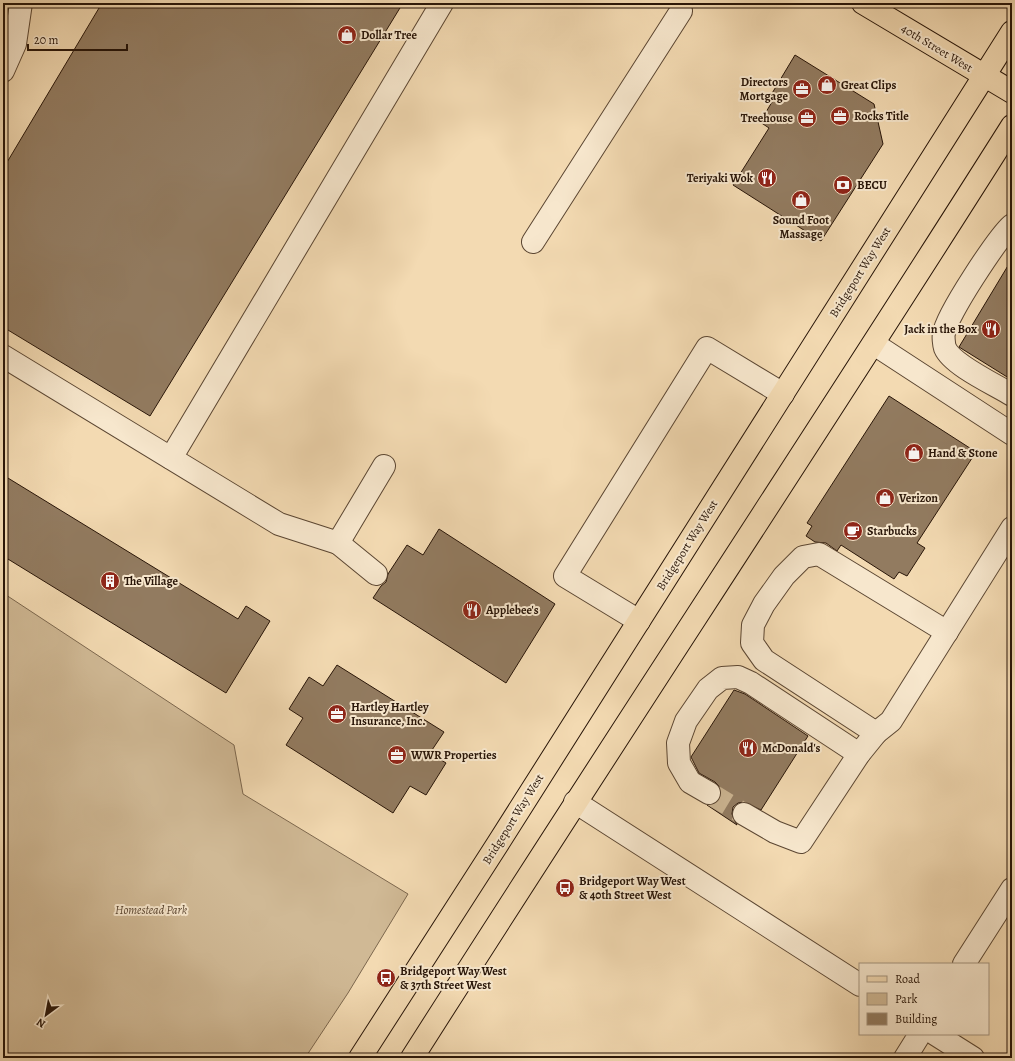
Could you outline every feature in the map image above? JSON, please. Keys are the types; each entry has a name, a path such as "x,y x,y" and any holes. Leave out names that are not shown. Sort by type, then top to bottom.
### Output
{"main road":[{"name":"40th Street West","path":"863,3 1012,92"},
{"name":"Bridgeport Way West","path":"360,1058 986,76 1012,32"},
{"path":"412,1058 574,802 874,344 1012,126"}],"lane":[{"path":"3,71 16,44 21,3"},
{"path":"171,458 442,3"},
{"path":"533,242 680,11"},
{"path":"1012,225 1000,236 950,316 944,333 945,348 958,363 1012,395"},
{"path":"874,344 1012,434"},
{"path":"639,621 565,576 706,348 783,394"},
{"path":"3,356 279,524 338,543 376,574"},
{"path":"338,543 384,466"},
{"path":"744,814 776,832 801,842 859,754 876,733 891,720 1012,528"},
{"path":"876,733 764,660 752,643 753,625 764,604 784,576 803,557 819,554 947,632"},
{"path":"709,793 690,782 679,763 678,743 686,721 708,689 722,678 738,677 751,683 859,754"},
{"path":"574,802 859,985"},
{"path":"965,963 1012,889"},
{"path":"905,1058 919,1035"},
{"path":"937,1035 973,1058"}],"green space":[{"name":"Homestead Park","path":"3,593 234,745 243,794 408,894 348,993 305,1058 3,1058"}],"building":[{"path":"102,3 403,3 150,416 3,327 3,169"},
{"path":"795,55 874,104 883,144 821,241 733,185 769,128 760,122 775,97 771,95"},
{"name":"Jack in the Box","path":"1012,259 1012,380 959,347"},
{"path":"889,396 976,452 917,543 925,548 907,576 899,572 894,579 841,545 837,551 826,543 815,542 806,536 812,526 807,523"},
{"name":"The Village","path":"3,475 238,619 246,606 270,621 226,693 3,556"},
{"name":"Applebee's","path":"439,529 555,604 506,683 373,598 381,586 386,582 388,574 407,545 423,555"},
{"path":"337,665 444,732 430,753 446,763 426,795 410,786 393,813 286,745 303,718 289,709 309,677 323,686"},
{"name":"McDonald's","path":"734,690 745,694 808,736 761,810 744,802 738,803 733,807 732,814 737,825 707,805 715,804 720,800 720,787 715,782 699,773 691,757"}],"tunnel":[{"path":"709,793 744,814"}],"place":[{"name":"Dollar Tree","path":"347,35"},
{"name":"Great Clips","path":"827,85"},
{"name":"Directors Mortgage","path":"802,89"},
{"name":"Rocks Title","path":"840,116"},
{"name":"Treehouse","path":"807,118"},
{"name":"Teriyaki Wok","path":"767,178"},
{"name":"BECU","path":"843,185"},
{"name":"Sound Foot Massage","path":"801,200"},
{"name":"Jack in the Box","path":"991,329"},
{"name":"Hand & Stone","path":"914,453"},
{"name":"Verizon","path":"885,498"},
{"name":"Starbucks","path":"853,531"},
{"name":"The Village","path":"110,581"},
{"name":"Applebee's","path":"472,610"},
{"name":"Hartley Hartley Insurance, Inc.","path":"337,714"},
{"name":"McDonald's","path":"748,748"},
{"name":"WWR Properties","path":"397,755"},
{"name":"Bridgeport Way West & 40th Street West","path":"565,888"},
{"name":"Bridgeport Way West & 37th Street West","path":"386,978"}]}
